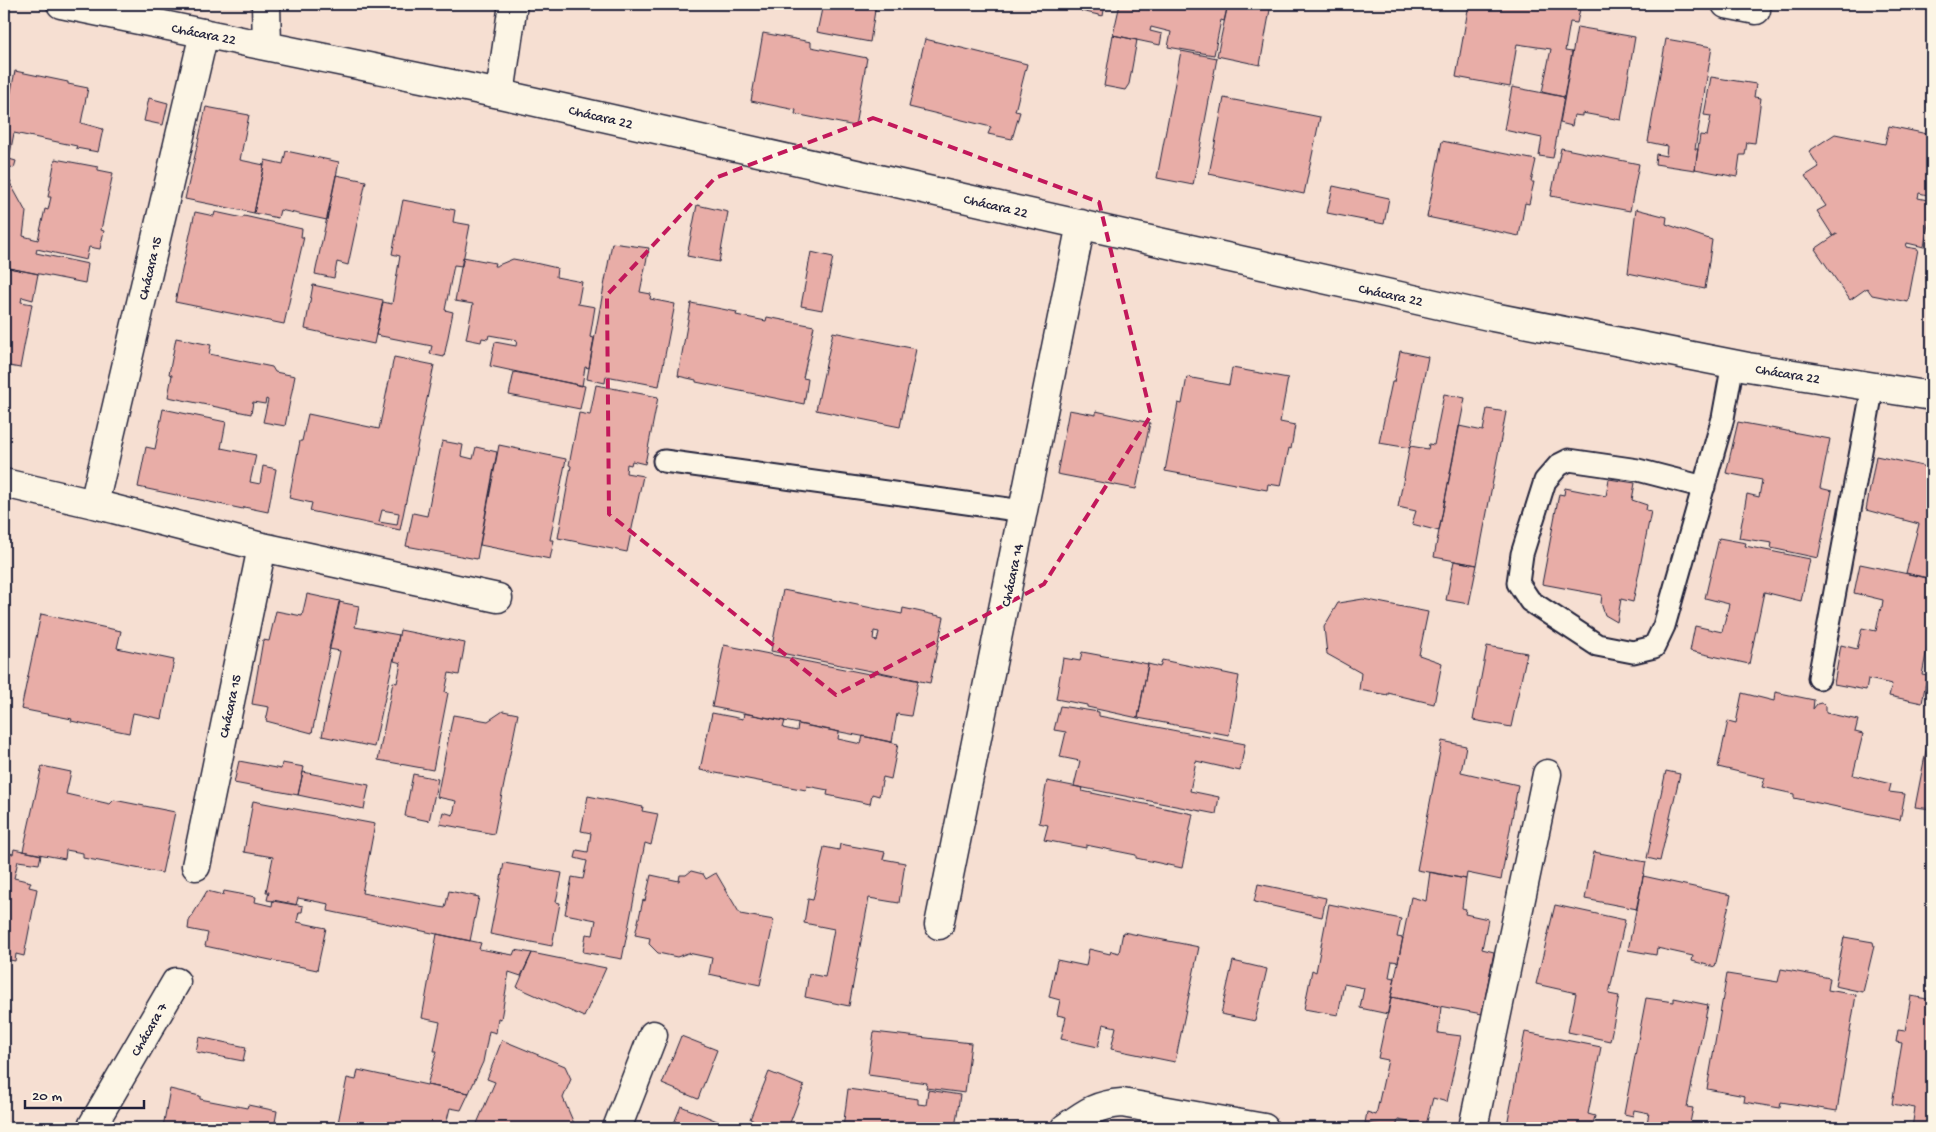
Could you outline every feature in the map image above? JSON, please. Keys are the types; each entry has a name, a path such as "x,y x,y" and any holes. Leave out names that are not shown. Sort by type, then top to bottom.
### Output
{"street":[{"name":"Chácara 22","path":"61,4 500,94 1493,317 1733,363 1932,396"},
{"path":"266,4 268,46"},
{"path":"500,94 513,4"},
{"path":"1726,4 1756,10"},
{"name":"Chácara 15","path":"94,504 204,33"},
{"name":"Chácara 14","path":"939,925 1081,224"},
{"path":"4,483 262,547 498,598"},
{"name":"Chácara 15","path":"196,866 262,547"},
{"path":"1473,1128 1548,774"},
{"name":"Chácara 7","path":"91,1128 176,982"},
{"path":"617,1128 654,1035"},
{"path":"1065,1128 1089,1110 1105,1104 1122,1103 1264,1128"}],"lane":[{"path":"1704,487 1638,470 1569,460 1559,465 1545,481 1522,554 1518,583 1530,601 1597,644 1633,652 1654,647 1664,626 1704,487 1723,418 1733,363"},
{"path":"1819,678 1873,386"},
{"path":"664,462 1024,511"}],"highlighted area":[{"path":"873,118 1099,202 1151,415 1044,584 836,695 609,514 607,295 715,178"}],"building":[{"path":"345,4 427,4 427,9"},
{"path":"823,4 876,4 870,42 817,32"},
{"path":"1083,4 1105,4 1103,16 1081,11"},
{"path":"1120,4 1228,4 1224,21 1221,20 1214,55 1168,47 1171,32 1151,27 1150,31 1162,34 1160,45 1113,35"},
{"path":"1228,4 1271,4 1260,65 1217,56"},
{"path":"1469,4 1581,4 1577,23 1570,22 1565,51 1572,52 1564,97 1542,92 1551,49 1517,44 1510,87 1456,77"},
{"path":"1577,27 1635,37 1621,120 1582,113 1582,116 1574,115 1572,126 1560,123"},
{"path":"763,33 811,42 811,47 867,58 855,126 795,114 796,110 751,101"},
{"path":"1113,35 1137,40 1129,84 1125,90 1104,86"},
{"path":"925,39 1027,64 1015,111 1020,112 1012,139 988,134 991,127 909,107"},
{"path":"1666,39 1712,47 1695,149 1698,149 1695,170 1655,164 1656,154 1666,156 1667,146 1648,142"},
{"path":"1181,51 1217,58 1193,185 1157,178"},
{"path":"15,71 88,88 81,123 103,129 98,152 14,133 9,159 16,161 14,168 7,166 4,179 4,127"},
{"path":"1711,77 1756,84 1754,97 1761,98 1755,143 1747,142 1745,155 1740,155 1737,177 1695,169 1700,135 1707,136 1711,116 1704,115"},
{"path":"1512,87 1564,97 1553,158 1539,156 1542,138 1504,130"},
{"path":"149,98 168,103 163,125 144,121"},
{"path":"1224,98 1320,117 1304,194 1209,174"},
{"path":"206,107 249,115 240,160 264,165 254,213 185,199"},
{"path":"1889,126 1932,135 1932,196 1919,193 1918,198 1932,201 1924,247 1907,243 1906,247 1918,249 1908,302 1872,295 1867,288 1850,300 1815,249 1837,234 1837,233 1833,236 1817,211 1826,206 1805,176 1819,167 1809,151 1835,134 1885,144"},
{"path":"1442,141 1536,160 1531,182 1534,182 1529,204 1525,203 1519,236 1427,217"},
{"path":"1561,148 1639,164 1630,211 1551,196"},
{"path":"286,151 339,162 327,220 280,210 278,218 254,213 265,160 283,164"},
{"path":"55,159 98,167 98,170 113,173 101,230 104,231 100,249 89,247 86,260 37,249 36,253 88,264 85,283 4,267 4,179 11,181 10,183 26,212 23,236 38,240 45,209 48,210 51,197 48,197"},
{"path":"336,175 366,181 348,265 337,262 334,278 315,274"},
{"path":"1333,186 1389,198 1384,224 1327,213"},
{"path":"403,200 455,210 453,222 470,225 462,266 454,265 445,310 453,312 444,357 430,354 432,346 376,335 383,302 392,304 400,256 392,254"},
{"path":"697,205 728,212 719,262 687,256"},
{"path":"1636,209 1667,217 1666,224 1712,240 1705,289 1628,273"},
{"path":"195,212 214,216 215,212 243,218 244,216 302,229 301,237 304,237 284,324 175,302"},
{"path":"612,243 649,248 640,292 651,294 650,299 675,304 659,386 606,376 605,383 587,379"},
{"path":"811,252 833,257 822,310 801,306"},
{"path":"463,257 495,263 494,266 513,259 535,263 557,268 556,277 582,282 578,304 595,307 590,337 594,338 589,368 585,367 582,386 490,366 495,342 516,346 517,340 489,335 488,339 482,338 481,342 466,339 473,304 455,301"},
{"path":"4,267 38,274 33,300 22,297 21,302 32,304 20,368 4,365"},
{"path":"313,285 383,300 374,344 305,329"},
{"path":"691,303 737,312 736,315 766,321 767,317 814,326 803,378 808,379 804,404 696,382 696,380 678,376"},
{"path":"833,332 916,349 900,427 816,410"},
{"path":"176,338 211,345 209,354 272,367 275,372 295,376 285,426 263,422 268,400 266,399 265,404 253,402 251,414 168,397 172,375 169,374"},
{"path":"1400,351 1428,357 1410,448 1379,443"},
{"path":"394,357 434,365 400,530 310,511 312,503 289,498 300,441 302,441 308,414 379,429","holes":["382,510 399,513 397,525 379,522"]},
{"path":"1232,368 1288,378 1280,422 1295,425 1281,486 1268,484 1267,490 1165,471 1178,403 1182,404 1187,377 1229,385"},
{"path":"514,372 585,386 580,409 509,395"},
{"path":"596,385 658,397 645,464 632,461 631,465 627,464 626,473 643,476 627,552 558,538 579,413 590,415"},
{"path":"1444,394 1465,398 1439,531 1412,524 1416,511 1398,507 1410,446 1428,449 1429,444 1434,445"},
{"path":"163,409 226,422 221,448 256,455 250,482 260,484 263,466 276,469 268,512 244,507 243,509 138,487 146,447 155,449"},
{"path":"1487,409 1506,412 1477,565 1434,557 1459,426 1483,431"},
{"path":"1069,410 1096,415 1096,411 1150,423 1136,489 1057,474"},
{"path":"1738,422 1830,439 1820,488 1832,491 1818,558 1771,548 1772,543 1739,538 1747,494 1759,497 1762,480 1726,473"},
{"path":"442,441 463,445 461,456 473,459 476,447 497,452 477,559 406,546 413,513 427,516"},
{"path":"499,445 566,459 550,540 554,540 550,559 480,545"},
{"path":"1876,456 1932,468 1932,579 1906,573 1919,524 1866,510"},
{"path":"1609,479 1635,483 1632,500 1647,505 1646,510 1651,511 1633,602 1621,599 1617,622 1605,615 1601,603 1602,595 1542,584 1559,494 1564,495 1565,488 1606,496"},
{"path":"1719,538 1746,543 1745,546 1810,559 1801,601 1764,592 1749,664 1690,651 1695,626 1722,632 1729,604 1705,598"},
{"path":"1454,561 1477,565 1469,604 1446,600"},
{"path":"1860,564 1932,579 1932,623 1922,675 1927,676 1922,703 1889,696 1892,684 1868,679 1866,690 1834,684 1841,645 1857,649 1862,628 1876,631 1882,607 1883,600 1854,593"},
{"path":"783,590 902,614 903,608 944,617 930,683 771,651","holes":["874,631 879,632 877,641 873,640"]},
{"path":"307,594 340,601 312,733 266,721 269,707 252,704 263,640 269,641 276,611 302,616"},
{"path":"1363,599 1428,612 1419,655 1442,663 1434,704 1388,693 1388,695 1359,690 1361,673 1327,654 1324,627 1338,603"},
{"path":"339,602 359,606 355,627 399,635 374,747 322,736 340,651 329,649"},
{"path":"41,614 121,631 117,648 174,660 162,719 133,713 129,733 21,709"},
{"path":"400,630 465,643 459,675 449,673 445,692 448,693 433,770 378,760 393,682 397,683 401,663 394,661"},
{"path":"724,645 874,675 875,671 918,680 911,716 897,714 892,742 712,707"},
{"path":"1487,646 1527,653 1511,727 1473,720"},
{"path":"1082,652 1148,664 1138,718 1056,699 1063,658 1080,661"},
{"path":"1162,660 1239,676 1229,735 1138,718 1148,664 1160,667"},
{"path":"1775,692 1814,700 1813,709 1817,704 1821,703 1826,706 1826,713 1858,720 1855,732 1863,734 1853,775 1891,784 1889,792 1905,794 1900,820 1794,798 1794,794 1762,787 1765,778 1718,767 1728,721 1736,723 1742,693 1774,701"},
{"path":"1060,706 1099,712 1099,716 1245,744 1240,771 1196,761 1190,791 1219,797 1216,814 1074,786 1080,761 1060,757 1066,732 1054,730"},
{"path":"503,711 518,714 494,834 440,824 443,812 453,815 456,801 437,797 453,715 488,721"},
{"path":"712,713 743,719 744,713 785,721 783,728 797,731 798,724 839,732 838,739 861,744 863,736 898,744 891,779 883,777 879,796 872,794 870,804 827,795 828,790 807,786 806,790 700,770"},
{"path":"1932,720 1932,809 1915,807"},
{"path":"1442,741 1466,746 1461,772 1518,785 1501,880 1467,873 1466,879 1417,870"},
{"path":"239,761 281,769 282,763 304,767 298,795 234,783"},
{"path":"42,766 71,772 66,794 110,804 114,800 175,812 162,873 83,858 83,853 66,850 65,859 23,851"},
{"path":"1666,771 1680,774 1660,861 1647,858"},
{"path":"303,772 369,785 364,809 298,795"},
{"path":"413,774 438,779 429,821 405,816"},
{"path":"1047,781 1083,788 1082,791 1193,814 1182,868 1136,858 1136,855 1086,845 1086,848 1044,840 1048,825 1039,823"},
{"path":"588,796 643,807 642,811 658,814 651,845 645,843 622,959 583,952 586,934 593,935 596,920 565,914 572,877 583,879 587,861 575,858 577,850 588,852 591,833 581,831"},
{"path":"253,801 375,824 362,893 445,908 449,891 479,897 470,941 328,911 329,904 298,898 296,905 267,900 269,892 266,892 273,857 244,852"},
{"path":"840,844 885,852 883,859 905,863 899,903 869,898 849,1006 805,997 809,974 825,977 834,929 804,923 808,899 813,900 824,847 839,850"},
{"path":"14,849 41,855 39,864 18,861 14,878 31,882 29,887 37,889 24,956 16,954 15,961 4,959 4,852 13,854"},
{"path":"1594,852 1646,862 1637,909 1585,899"},
{"path":"504,863 562,873 556,902 560,903 552,946 490,934"},
{"path":"691,871 703,874 706,879 716,873 740,914 774,920 760,985 709,974 712,958 688,953 677,957 658,953 649,944 650,938 635,935 651,875 679,881 680,875 686,875"},
{"path":"1430,872 1466,879 1462,908 1466,909 1465,914 1488,919 1482,949 1494,952 1482,1014 1391,997 1411,897 1426,901"},
{"path":"1643,876 1731,895 1715,967 1692,961 1693,956 1657,948 1656,955 1628,950"},
{"path":"1258,884 1326,898 1322,917 1254,902"},
{"path":"207,891 223,895 224,891 256,897 255,902 272,906 273,900 303,906 302,912 299,912 297,922 326,928 317,970 205,946 208,933 188,929 189,921"},
{"path":"1329,904 1401,919 1397,937 1403,938 1398,962 1392,961 1389,977 1395,978 1388,1014 1360,1008 1364,988 1344,984 1338,1015 1304,1009 1312,970 1316,972"},
{"path":"1555,905 1625,920 1609,994 1619,996 1610,1041 1568,1032 1576,993 1536,984"},
{"path":"1123,932 1199,947 1175,1062 1111,1049 1116,1027 1103,1024 1098,1047 1061,1039 1066,1017 1057,1015 1060,1000 1049,997 1057,960 1086,966 1089,949 1110,954 1111,951 1119,953"},
{"path":"437,934 481,943 479,949 513,955 515,950 532,953 521,976 509,972 501,1019 498,1018 496,1033 489,1031 483,1062 469,1093 427,1085 437,1051 434,1051 440,1022 422,1018"},
{"path":"1844,937 1873,942 1874,946 1863,992 1835,986"},
{"path":"532,953 606,968 584,1017 517,987"},
{"path":"1233,961 1267,969 1255,1021 1221,1014"},
{"path":"1781,969 1830,978 1828,990 1856,995 1837,1111 1781,1102 1780,1108 1744,1102 1745,1096 1707,1089 1727,974 1778,982"},
{"path":"1911,996 1932,1000 1932,1128 1912,1128 1915,1108 1892,1104 1902,1043 1896,1042 1898,1030 1905,1031"},
{"path":"1391,997 1441,1007 1438,1033 1461,1036 1447,1102 1433,1098 1426,1125 1398,1120 1396,1128 1365,1123 1367,1112 1376,1115 1388,1060 1378,1058"},
{"path":"1646,998 1674,1002 1674,998 1708,1005 1687,1107 1693,1108 1689,1128 1646,1128 1649,1113 1634,1110 1633,1116 1624,1114"},
{"path":"874,1032 971,1043 965,1093 926,1088 927,1083 868,1075"},
{"path":"1525,1032 1601,1047 1588,1114 1595,1116 1592,1128 1527,1128 1507,1125"},
{"path":"681,1036 717,1050 698,1099 662,1084"},
{"path":"199,1037 246,1047 243,1061 196,1052"},
{"path":"502,1040 565,1066 571,1079 563,1098 576,1128 475,1128 495,1082 487,1079"},
{"path":"358,1070 469,1093 461,1110 450,1108 445,1128 337,1128 347,1078 356,1080"},
{"path":"769,1072 804,1086 788,1128 766,1128 767,1126 750,1119"},
{"path":"170,1089 200,1096 200,1099 247,1108 248,1105 277,1111 274,1128 163,1127"},
{"path":"848,1089 918,1099 918,1104 926,1105 928,1090 960,1095 955,1128 843,1128"},
{"path":"681,1106 729,1126 729,1128 672,1128"}]}
